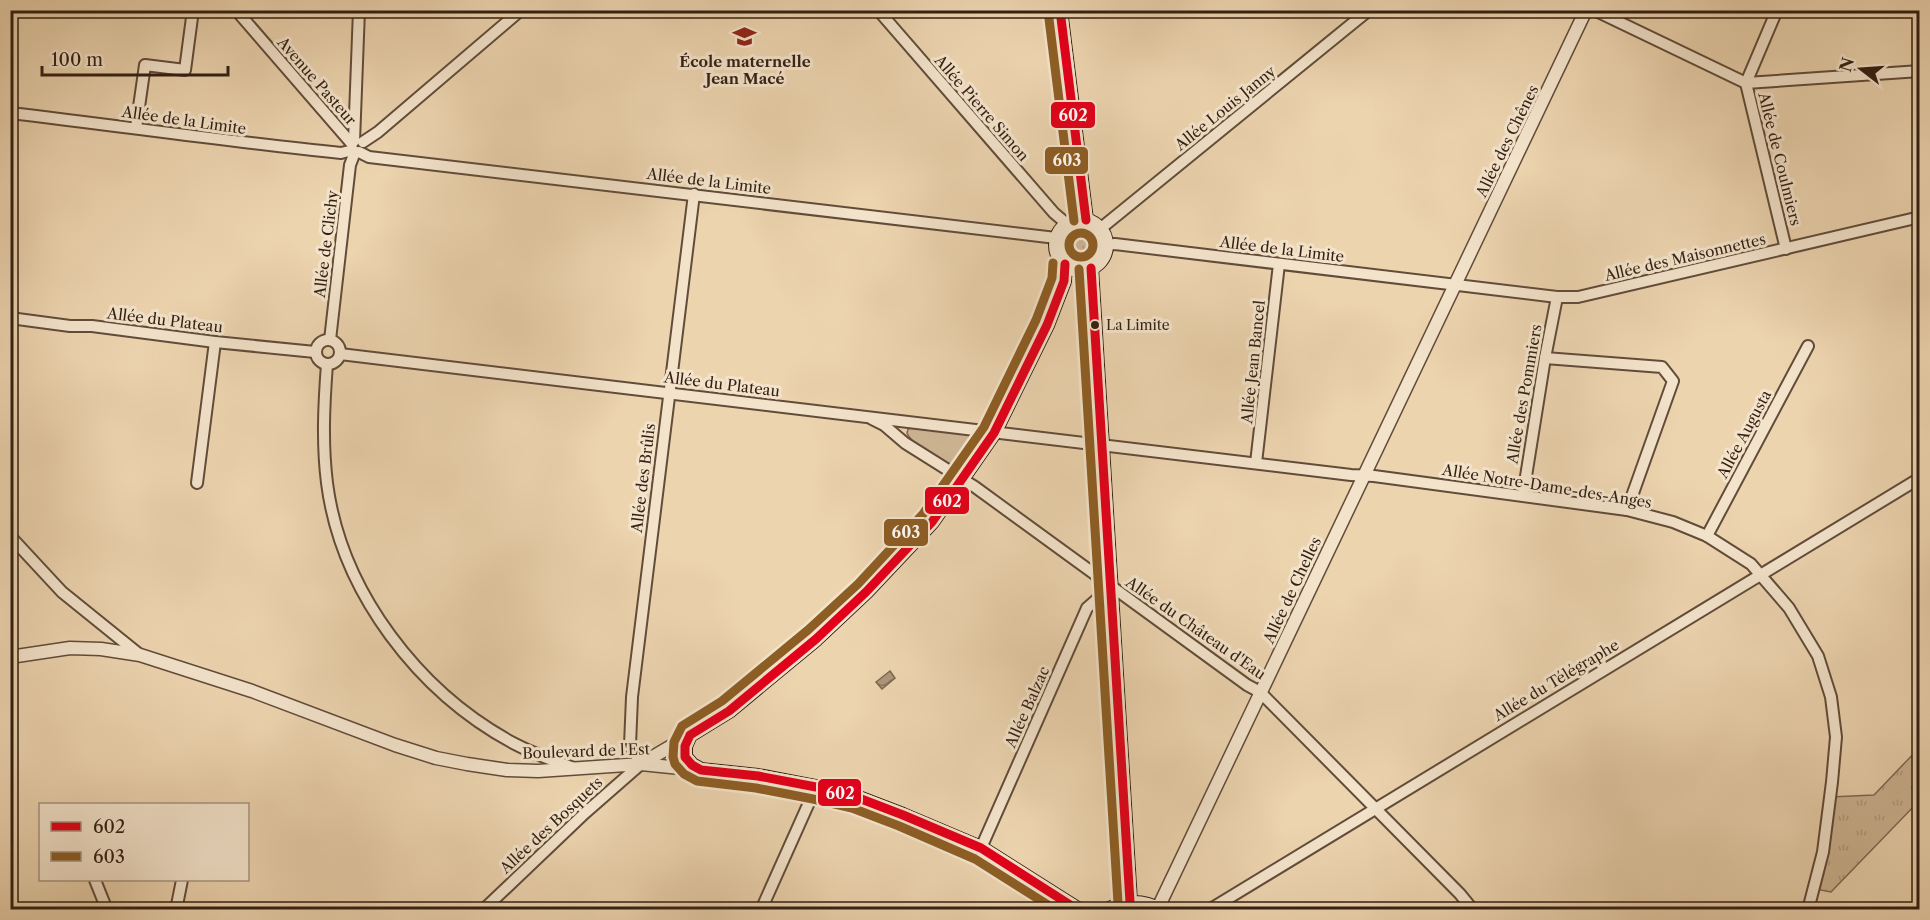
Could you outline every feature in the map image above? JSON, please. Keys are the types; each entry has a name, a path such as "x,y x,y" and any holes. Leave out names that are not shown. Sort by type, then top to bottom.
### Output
{"main road":[{"path":"1060,10 1086,220"},
{"path":"1086,220 1100,229 1106,245 1102,259 1090,268 1077,270 1065,264 1057,253 1056,238 1067,224 1086,220"},
{"path":"701,770 685,757 685,746 690,735 729,711 816,639 899,558 932,522 963,479 994,433 1026,371 1064,281 1065,264"},
{"path":"1090,268 1130,902"},
{"name":"Boulevard de l'Est","path":"701,770 758,776 816,787 856,797 903,814 981,848 1079,909"},
{"path":"1107,909 1130,902 1144,903 1159,909"}],"street":[{"path":"136,128 145,65 185,70 193,10"},
{"name":"Avenue Pasteur","path":"236,10 356,147"},
{"name":"Allée de Clichy","path":"330,340 350,165 356,147 359,10"},
{"path":"356,147 378,132 521,10"},
{"name":"Allée Pierre Simon","path":"878,10 1054,213 1067,224"},
{"name":"Allée Louis Janny","path":"1100,229 1369,10"},
{"name":"Allée des Chênes","path":"1454,285 1586,10"},
{"path":"1594,10 1746,83 1920,71"},
{"name":"Allée de Coulmiers","path":"1776,10 1746,83 1786,249"},
{"name":"Allée de la Limite","path":"10,113 232,142 341,153 356,147 369,157 1056,238"},
{"name":"Allée des Brûlis","path":"641,764 630,745 632,698 694,194"},
{"name":"Allée des Maisonnettes","path":"1454,285 1557,297 1578,297 1920,217"},
{"name":"Allée de la Limite","path":"1106,245 1115,244 1454,285"},
{"name":"Allée Jean Bancel","path":"1256,463 1279,264"},
{"name":"Allée de Chelles","path":"1159,909 1454,285"},
{"name":"Allée des Pommiers","path":"1523,495 1557,297"},
{"name":"Allée du Plateau","path":"10,318 315,352"},
{"path":"330,340 336,344 340,354 337,360 327,364 320,362 315,352 320,343 330,340"},
{"path":"197,483 216,342"},
{"name":"Allée Augusta","path":"1707,536 1808,346"},
{"name":"Allée du Plateau","path":"340,354 1101,445"},
{"path":"1545,358 1662,367 1673,381 1627,510"},
{"path":"327,364 324,441 327,484 345,551 357,579 382,624 410,661 479,722 516,745 577,769"},
{"name":"Allée du Château d'Eau","path":"864,415 884,425 905,443 963,479 1247,685 1260,692 1473,909"},
{"path":"905,443 903,430 916,422"},
{"name":"Allée Notre-Dame-des-Anges","path":"1101,445 1523,495 1627,510 1673,522 1707,536 1751,564 1790,608 1818,656 1831,697 1836,737 1832,782 1823,852 1808,909"},
{"name":"Allée du Télégraphe","path":"1209,909 1920,478"},
{"path":"10,536 62,592 140,654"},
{"name":"Allée Balzac","path":"981,848 1087,608 1111,587"},
{"name":"Boulevard de l'Est","path":"10,657 70,648 140,654 252,691 395,745 436,758 507,770 538,771 641,764 701,770"},
{"path":"641,764 690,735"},
{"name":"Allée des Bosquets","path":"483,909 641,764"},
{"path":"761,909 816,787"},
{"path":"96,881 107,909"},
{"path":"176,909 182,881"}],"green space":[{"path":"1082,231 1092,235 1096,245 1092,255 1082,259 1072,255 1068,245 1072,235"},
{"path":"908,429 970,434 975,437 977,446 962,467 952,468 932,456 909,437"},
{"path":"1919,748 1919,801 1831,892 1815,889 1830,797 1874,795"}],"water":[{"path":"890,671 895,678 882,689 876,682"}],"transit line":[{"name":"602","path":"1060,10 1086,220"},
{"name":"603","path":"1048,11 1074,221"},
{"name":"603","path":"1081,233 1090,236 1093,245 1090,254 1081,257 1072,254 1069,245 1072,236 1081,233"},
{"name":"603","path":"1053,263 1052,278 1036,320 984,427 923,514 858,584 808,630 722,701 682,726 674,742 673,757 675,764 684,774 697,781 756,788 813,799 852,808 899,826 975,859 1056,910"},
{"name":"602","path":"1065,264 1064,281 1047,325 994,433 932,522 866,592 816,639 729,711 690,735 685,746 685,757 701,770 758,776 816,787 856,797 903,815 981,848 1078,910"},
{"name":"602","path":"1091,268 1130,902"},
{"name":"603","path":"1079,269 1118,903"}],"place":[{"name":"École maternelle Jean Macé","path":"745,37"},
{"name":"La Limite","path":"1095,325"}]}
